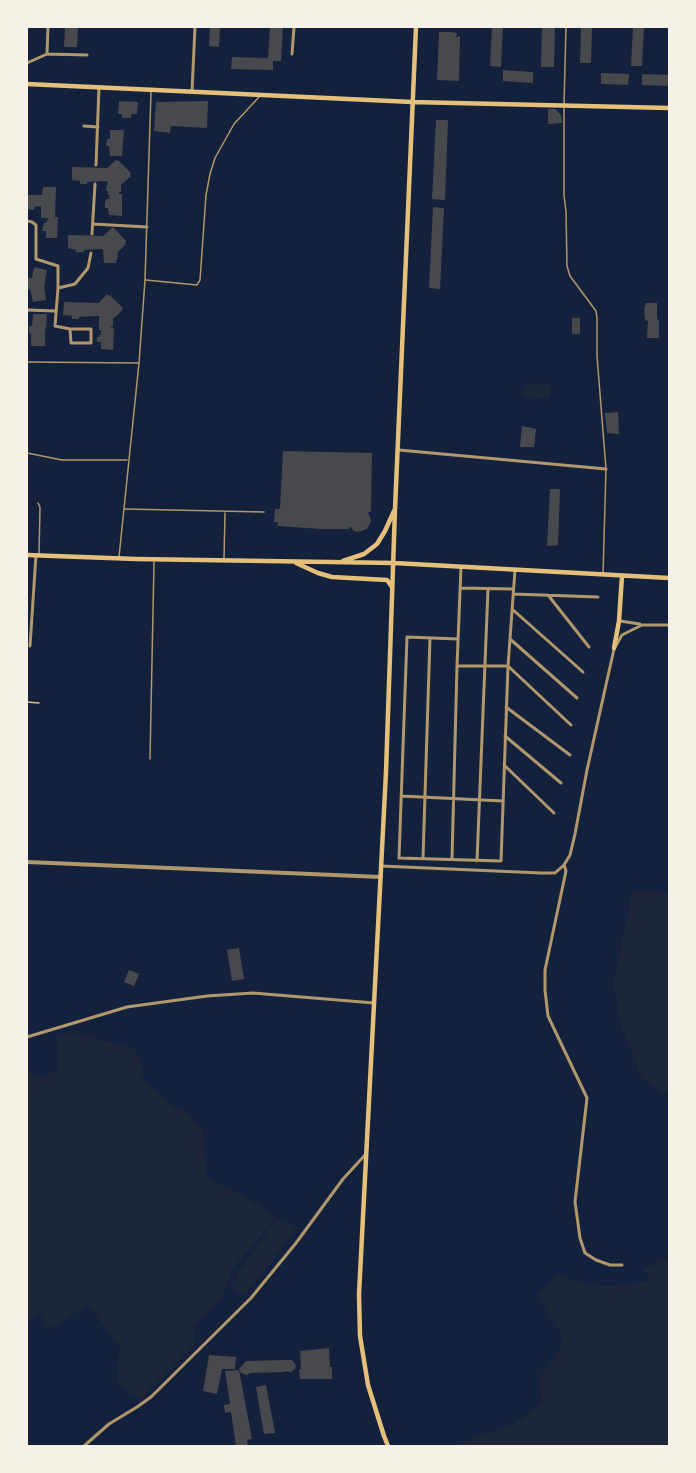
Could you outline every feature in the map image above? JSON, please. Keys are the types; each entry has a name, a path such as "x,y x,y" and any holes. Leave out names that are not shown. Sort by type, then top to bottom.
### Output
{"main road":[{"path":"388,1446 368,1385 360,1336 359,1294 381,877 416,27"},
{"path":"27,84 412,102 669,108"},
{"path":"340,562 364,554 377,544 395,509"},
{"path":"27,555 296,561 318,573 333,577 387,580 393,590"},
{"path":"295,562 394,563 669,578"},
{"path":"614,648 619,621 622,576"}],"street":[{"path":"47,54 48,27"},
{"path":"192,91 195,27"},
{"path":"292,54 294,27"},
{"path":"27,63 47,54 87,55"},
{"path":"96,165 99,87"},
{"path":"84,126 98,127"},
{"path":"92,234 95,184"},
{"path":"27,221 36,225 36,260 58,266 55,326 91,330 91,344 71,343 70,329"},
{"path":"93,224 147,227"},
{"path":"58,288 75,284 88,268 91,253"},
{"path":"27,310 55,311"},
{"path":"399,450 606,469"},
{"path":"29,646 37,555"},
{"path":"452,860 461,567"},
{"path":"458,639 407,638 399,858 501,861 508,666 515,570"},
{"path":"460,588 513,589"},
{"path":"477,861 488,589"},
{"path":"513,594 598,597"},
{"path":"548,595 589,647"},
{"path":"512,609 583,672"},
{"path":"619,621 642,625 669,625"},
{"path":"381,866 555,873 564,865 570,855 614,648 622,635 642,625"},
{"path":"423,859 430,638"},
{"path":"510,639 577,698"},
{"path":"457,666 508,666 570,725"},
{"path":"507,707 570,755"},
{"path":"506,736 561,783"},
{"path":"504,765 554,813"},
{"path":"401,796 503,801"},
{"path":"27,862 381,877"},
{"path":"564,865 566,871 545,969 544,990 548,1016 587,1098 575,1202 580,1238 585,1253 610,1265 622,1265"},
{"path":"27,1037 127,1007 207,996 254,993 374,1003"},
{"path":"84,1446 109,1424 151,1396 251,1298 297,1243 342,1179 366,1153"}],"lane":[{"path":"566,27 564,195 567,266 570,276 596,311 597,318 597,365 606,469 603,575"},
{"path":"119,558 145,280 151,89"},
{"path":"145,280 197,285 200,280 206,195 215,158 234,123 261,94"},
{"path":"27,362 139,363"},
{"path":"27,453 63,460 129,460"},
{"path":"37,555 40,507 38,503"},
{"path":"124,509 264,512"},
{"path":"224,560 225,511"},
{"path":"150,759 154,559"}],"path":[{"path":"27,702 39,703"}],"shaded area":[{"path":"552,384 549,398 521,397 524,385"},
{"path":"669,892 669,1095 642,1079 619,1019 614,983 632,893"},
{"path":"73,1032 101,1041 129,1046 136,1050 144,1080 172,1106 184,1110 203,1131 206,1175 214,1182 245,1196 276,1218 232,1269 223,1296 193,1325 194,1346 141,1399 119,1385 120,1348 89,1305 49,1329 40,1313 27,1324 27,1073 42,1077 58,1070 56,1036"},
{"path":"276,1220 298,1227 243,1295 229,1286 236,1280 238,1273"},
{"path":"669,1258 669,1446 453,1446 514,1424 541,1404 540,1376 554,1361 563,1339 539,1293 557,1276 593,1287 633,1284 651,1280 642,1269"}],"building":[{"path":"65,27 78,27 77,47 64,47"},
{"path":"210,27 220,27 219,47 209,46"},
{"path":"270,27 283,27 281,61 273,61 273,70 231,69 232,57 268,58"},
{"path":"492,27 503,27 501,67 490,66"},
{"path":"542,27 555,27 554,67 541,67"},
{"path":"581,27 592,27 591,63 580,63"},
{"path":"633,27 644,27 642,66 631,66"},
{"path":"439,32 457,33 456,37 460,36 459,81 437,80"},
{"path":"503,70 533,72 533,83 503,81"},
{"path":"601,73 629,74 628,85 601,84"},
{"path":"642,74 669,75 669,86 642,85"},
{"path":"119,101 138,102 137,114 131,114 131,118 122,118 122,114 118,114"},
{"path":"208,101 207,128 171,126 170,133 154,131 156,102"},
{"path":"548,109 555,109 561,115 562,123 548,124"},
{"path":"436,120 448,120 445,200 432,199"},
{"path":"110,130 124,130 122,156 110,156 109,146 106,146 107,139 110,139"},
{"path":"116,160 131,173 131,176 121,185 121,192 119,192 122,194 122,216 109,215 108,208 105,208 105,201 110,195 106,191 107,181 80,184 80,181 72,180 72,167 107,168"},
{"path":"43,187 56,187 57,238 46,238 46,231 42,231 48,218 41,218 41,206 34,207 34,210 27,209 27,195 42,195"},
{"path":"433,207 444,208 440,289 429,288"},
{"path":"113,227 126,241 118,252 116,263 104,263 103,249 76,252 68,248 68,235 103,236"},
{"path":"34,267 47,270 44,287 46,300 33,302 30,289 27,290 27,278 32,278"},
{"path":"107,294 123,308 113,319 113,327 111,327 114,328 113,350 101,349 101,342 97,342 97,337 102,331 99,330 99,316 72,319 72,316 63,315 64,302 99,303"},
{"path":"646,303 657,303 659,338 647,338 648,321 645,320 644,309"},
{"path":"33,314 47,314 45,346 31,346 29,326 32,326"},
{"path":"572,318 580,318 580,334 572,334"},
{"path":"618,412 619,434 607,433 605,413"},
{"path":"522,426 536,429 534,447 520,447"},
{"path":"283,451 372,453 371,512 368,512 371,522 367,529 358,532 350,526 349,529 321,529 277,526 278,522 274,522 275,509 280,509"},
{"path":"550,489 560,489 558,545 547,546"},
{"path":"239,948 244,979 232,981 227,950"},
{"path":"129,970 139,974 134,986 124,982"},
{"path":"329,1348 332,1379 300,1379 300,1351"},
{"path":"209,1355 236,1357 235,1369 222,1369 217,1394 203,1391"},
{"path":"292,1360 296,1365 291,1372 247,1375 241,1373 239,1369 246,1361"},
{"path":"239,1370 252,1439 247,1440 248,1446 236,1446 231,1412 225,1413 224,1405 230,1404 225,1371"},
{"path":"266,1385 275,1433 264,1434 256,1387"}]}
